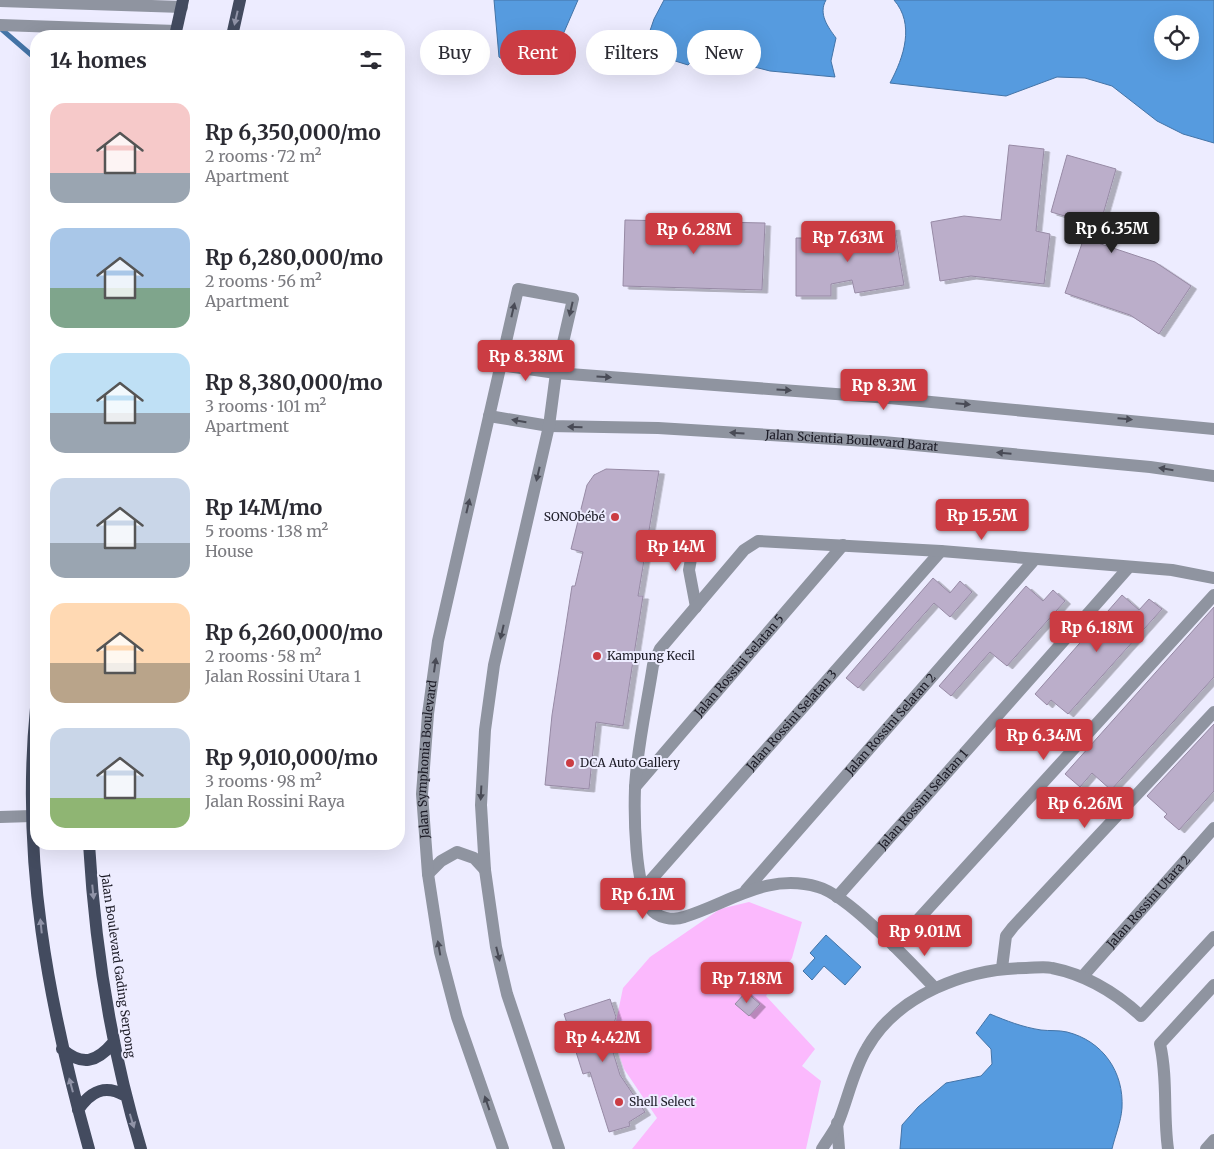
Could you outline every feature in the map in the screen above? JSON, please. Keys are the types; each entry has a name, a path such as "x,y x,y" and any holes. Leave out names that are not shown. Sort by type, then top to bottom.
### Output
{"main road":[{"path":"233,30 240,0"},
{"path":"176,30 183,3"},
{"path":"32,850 43,947 62,1049 89,1149"},
{"name":"Jalan Boulevard Gading Serpong","path":"89,850 92,889 113,1043 124,1094 141,1149"},
{"path":"62,1049 72,1057 82,1060 93,1059 104,1053 113,1043"},
{"path":"78,1110 92,1093 103,1089 114,1089 124,1094"}],"street":[{"path":"0,1 183,3"},
{"path":"0,25 97,30"},
{"name":"Jalan Symphonia Boulevard","path":"503,1149 456,1017 440,952 428,874 422,794 428,714 438,641 518,289 573,299 556,373"},
{"path":"500,364 556,373 890,398 1214,429"},
{"path":"556,373 549,426 494,665 485,730 481,805 486,870 496,947 507,994 559,1149"},
{"name":"Jalan Scientia Boulevard Barat","path":"489,416 549,426 658,428 883,442 1150,467 1214,476"},
{"path":"695,537 690,570 696,607"},
{"path":"935,988 894,946 836,897 820,887 793,883 746,890 683,918 663,917 651,909 644,889 634,840 635,787 655,656 744,550 758,541 941,551 1172,570 1214,578"},
{"name":"Jalan Rossini Selatan 5","path":"635,787 843,545"},
{"name":"Jalan Rossini Selatan 3","path":"644,889 941,551"},
{"name":"Jalan Rossini Selatan 2","path":"746,890 1035,559"},
{"name":"Jalan Rossini Selatan 1","path":"836,897 1129,567"},
{"path":"894,946 1214,595"},
{"path":"1002,968 1006,936 1013,927 1214,712"},
{"path":"0,816 30,816"},
{"name":"Jalan Rossini Utara 2","path":"1082,976 1214,828"},
{"path":"428,874 441,861 457,852 474,858 486,870"},
{"path":"822,1149 837,1124 866,1049 891,1019 909,1004 935,988 963,977 1002,968 1051,968 1082,976 1108,989 1141,1016 1214,937"},
{"path":"1168,1149 1165,1125 1165,1065 1160,1044 1214,985"},
{"path":"837,1124 839,1149"},
{"path":"1206,1149 1214,1140"}],"shaded area":[{"path":"749,902 802,922 792,958 766,996 815,1049 802,1066 821,1081 806,1149 632,1149 657,1118 624,1069 613,1036 623,988 650,957 720,909"}],"water":[{"path":"494,0 578,0 565,30 500,30 499,57"},
{"path":"664,0 826,0 823,10 825,20 836,38 831,61 835,77 761,69 761,30 687,30 687,65 677,62 677,30 650,30"},
{"path":"894,0 1214,0 1214,143 1183,134 1157,121 1112,86 1085,78 1057,77 1006,96 890,83 903,52 906,30 904,19"},
{"path":"826,935 861,967 845,985 824,966 812,980 803,971 815,958 810,953"},
{"path":"990,1014 1027,1027 1067,1032 1080,1036 1101,1051 1115,1071 1122,1095 1122,1108 1112,1149 900,1149 902,1125 918,1107 946,1083 981,1076 992,1064 991,1049 976,1033"}],"building":[{"path":"1009,145 1044,149 1036,231 1050,234 1044,284 971,276 940,281 931,222 964,216 1001,220"},
{"path":"1067,155 1116,169 1095,242 1155,262 1191,286 1159,334 1130,315 1065,293 1089,223 1051,212"},
{"path":"625,220 765,223 762,290 623,286"},
{"path":"894,227 904,285 855,293 852,280 831,284 831,296 796,296 796,238 846,238 845,236"},
{"path":"606,469 659,471 638,596 643,596 623,726 596,722 589,789 545,785 552,715 572,586 575,586 583,552 571,549 587,485 594,475"},
{"path":"933,578 950,593 960,581 972,592 950,617 934,603 858,688 846,678"},
{"path":"1026,586 1043,601 1053,590 1065,601 1007,666 990,652 951,696 939,686"},
{"path":"1122,595 1139,610 1149,599 1162,609 1068,714 1051,700 1047,705 1035,694"},
{"path":"1214,607 1214,677 1111,790 1092,773 1080,787 1065,774"},
{"path":"1214,724 1214,791 1179,830 1164,817 1167,814 1147,796"},
{"path":"746,992 760,1004 749,1016 735,1004"},
{"path":"610,999 616,1017 614,1023 605,1026 620,1075 645,1112 629,1122 630,1126 609,1132 590,1072 583,1074 564,1014"}],"waterway":[{"path":"0,28 30,54"}],"place":[{"name":"SONObébé","path":"615,517"},
{"name":"Kampung Kecil","path":"597,656"},
{"name":"DCA Auto Gallery","path":"570,763"},
{"name":"Shell Select","path":"619,1102"}]}
